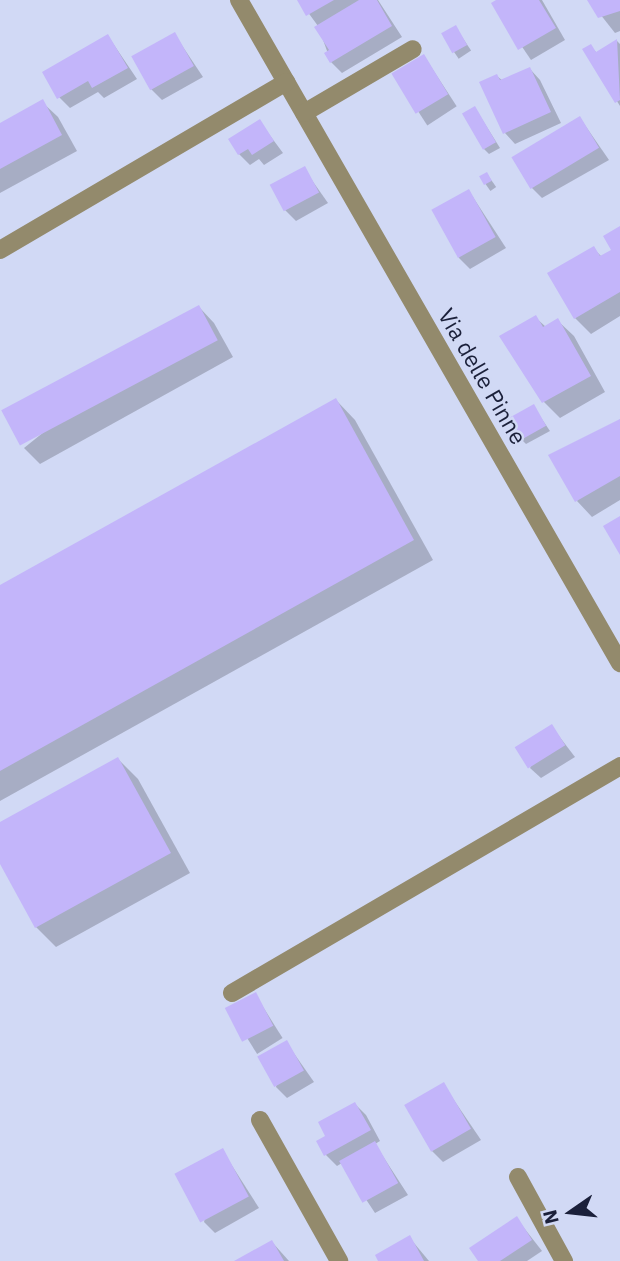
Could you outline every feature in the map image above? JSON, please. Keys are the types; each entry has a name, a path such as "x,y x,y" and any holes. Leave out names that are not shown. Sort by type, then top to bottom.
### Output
{"street":[{"name":"Via delle Pinne","path":"239,0 620,663"},
{"path":"304,113 413,49"},
{"path":"0,250 286,82"},
{"path":"232,993 620,765"},
{"path":"260,1120 339,1261"},
{"path":"518,1177 564,1261"}],"building":[{"path":"297,0 334,0 306,16"},
{"path":"359,0 377,0 392,26 330,63 324,53 329,50 314,27"},
{"path":"496,0 539,0 556,28 518,50 491,3"},
{"path":"587,0 620,0 620,11 598,18"},
{"path":"456,25 467,45 452,53 441,33"},
{"path":"175,32 194,66 150,90 131,56"},
{"path":"108,34 128,68 92,88 88,81 57,99 42,72"},
{"path":"617,39 620,100 615,103 582,49 591,44 596,52"},
{"path":"424,54 448,94 416,114 391,74"},
{"path":"530,67 551,112 503,134 479,82 497,74 500,80"},
{"path":"43,99 62,135 0,169 0,123"},
{"path":"475,106 496,142 483,150 462,114"},
{"path":"580,116 599,148 530,189 511,157"},
{"path":"260,119 274,141 252,155 248,149 238,155 228,139"},
{"path":"305,166 319,192 284,211 270,185"},
{"path":"487,172 492,181 484,185 479,176"},
{"path":"469,189 496,237 458,258 431,210"},
{"path":"620,226 620,292 574,319 547,273 594,246 600,256 611,250 603,236"},
{"path":"199,305 218,340 20,445 1,410"},
{"path":"536,315 543,327 558,318 591,376 542,403 499,336"},
{"path":"336,398 414,540 0,771 0,585"},
{"path":"534,404 546,426 520,440 508,419"},
{"path":"620,419 620,476 575,502 548,455"},
{"path":"620,516 620,555 603,526"},
{"path":"552,724 565,745 528,769 515,747"},
{"path":"118,757 171,853 35,928 0,864 0,822"},
{"path":"256,992 273,1026 242,1042 225,1008"},
{"path":"287,1040 304,1071 274,1087 257,1056"},
{"path":"444,1082 471,1129 431,1152 404,1105"},
{"path":"355,1102 371,1130 324,1156 316,1141 325,1136 318,1122"},
{"path":"375,1141 398,1183 362,1203 339,1161"},
{"path":"223,1148 249,1197 200,1222 174,1174"},
{"path":"517,1216 532,1240 500,1261 478,1261 469,1248"},
{"path":"410,1235 424,1261 378,1261 375,1255"},
{"path":"272,1240 284,1261 234,1261"}]}
